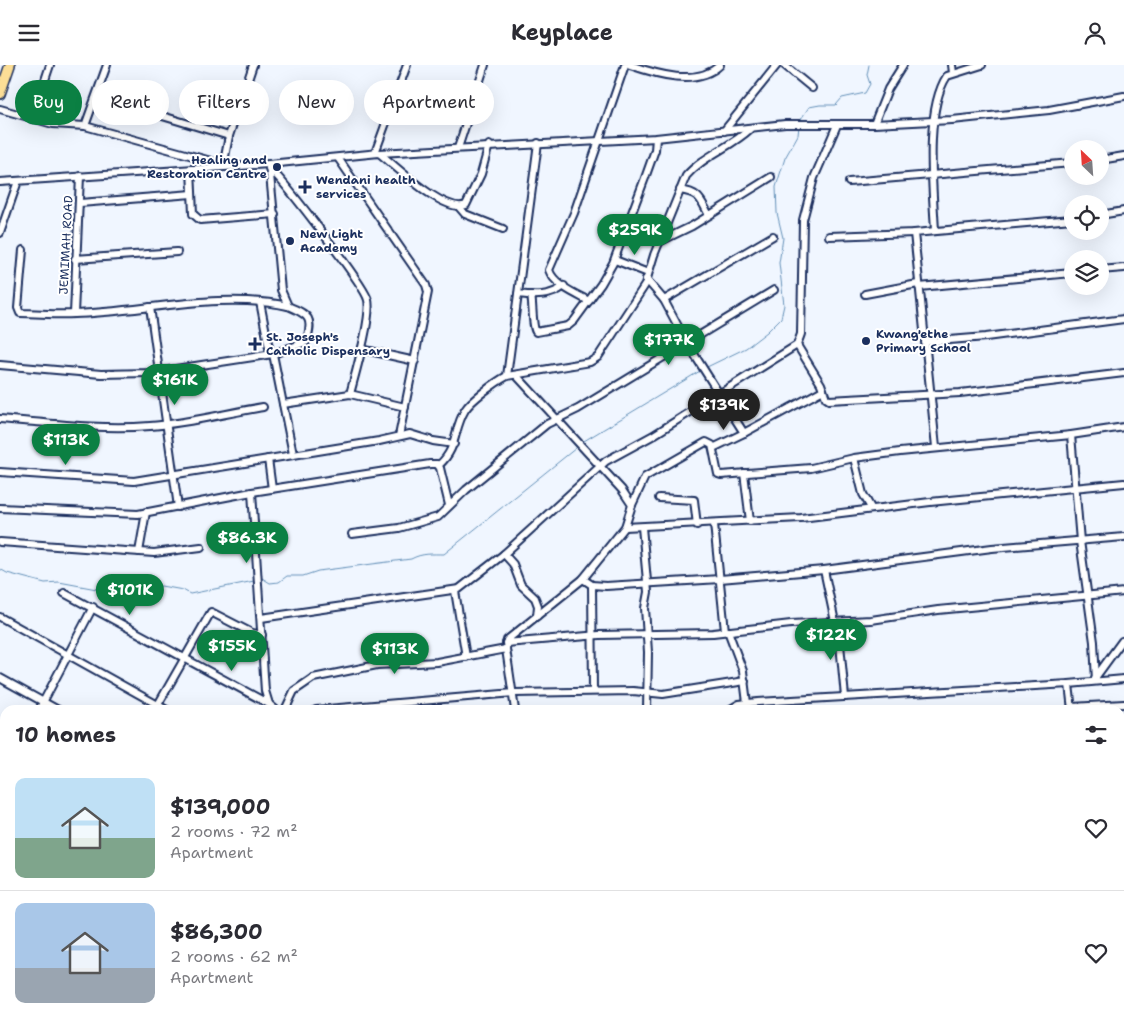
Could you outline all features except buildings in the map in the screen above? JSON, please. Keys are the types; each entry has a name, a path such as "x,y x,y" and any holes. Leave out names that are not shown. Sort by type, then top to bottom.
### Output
{"main road":[{"path":"0,94 10,65"}],"street":[{"path":"45,80 50,65"},
{"path":"85,126 106,65"},
{"path":"221,167 253,65"},
{"path":"377,153 406,65"},
{"path":"458,148 485,65"},
{"path":"589,301 564,286 551,275 549,270 601,141 625,65"},
{"path":"630,65 652,68 663,75 700,76 720,65"},
{"path":"724,131 777,65"},
{"path":"784,65 812,88"},
{"path":"874,124 888,89 903,65"},
{"path":"952,65 953,73"},
{"path":"935,231 932,174 935,104 947,76 982,65"},
{"path":"0,183 221,167 269,166 377,153 489,145 656,137 785,124 836,125 933,121 1049,110 1124,95"},
{"path":"0,109 15,114"},
{"path":"169,118 230,136"},
{"path":"69,125 85,126 210,161 221,167"},
{"path":"261,618 455,591 472,581 504,554 612,457 652,436 797,345 801,334 803,220 814,178 836,125"},
{"path":"0,509 128,514 178,507 252,492 430,464 439,465 450,455 465,409 507,377 594,360 638,297 680,190 690,171 740,138 750,129"},
{"path":"530,295 534,310 534,329 536,332 568,326 589,301 602,284 615,259 655,150 656,137"},
{"path":"507,377 538,143"},
{"path":"377,153 448,205 459,207 466,205 474,191 489,145"},
{"path":"1109,158 1124,156"},
{"path":"338,158 426,285 429,297 399,436"},
{"path":"849,181 1064,164"},
{"path":"269,166 281,290 288,306"},
{"path":"269,166 325,237 368,300 361,349 350,394"},
{"path":"190,169 193,214 200,221 275,215"},
{"name":"JEMIMAH ROAD","path":"74,315 80,176"},
{"path":"661,241 710,215 771,177"},
{"path":"0,233 18,181"},
{"path":"680,190 693,192 698,196 710,215"},
{"path":"80,203 192,194"},
{"path":"459,207 465,214 502,229"},
{"path":"1109,214 1124,211"},
{"path":"829,236 914,233 1064,220"},
{"path":"914,233 936,447"},
{"path":"664,300 773,236"},
{"path":"0,365 101,374 159,371 271,353 302,345 306,343 308,338 308,318 306,313 288,306 260,301 194,303 74,315 18,311 23,250"},
{"path":"75,259 177,251"},
{"path":"615,259 647,276 664,300 687,343 744,433"},
{"path":"1109,269 1124,268"},
{"path":"865,294 918,286 1064,274"},
{"path":"518,294 553,293 564,286"},
{"path":"352,534 433,520 442,515 449,505 554,419 578,409 774,291"},
{"path":"260,301 293,454"},
{"path":"150,307 178,507"},
{"path":"925,342 986,337 1124,319"},
{"path":"797,345 824,390 826,399 830,400 931,395 1124,373"},
{"path":"361,349 415,361"},
{"path":"517,376 554,419 622,490 632,505"},
{"path":"713,448 824,390"},
{"path":"283,404 350,394 404,407"},
{"path":"0,419 84,427 130,427 167,424 263,407"},
{"path":"506,646 537,616 583,579 625,527 632,505 645,477 699,445 708,442 713,448 718,474 744,473 819,467 854,458 936,447 1071,435 1124,427"},
{"path":"0,472 126,481 173,475 416,434 433,441 454,444"},
{"path":"1071,435 1074,488 1094,642 1096,679"},
{"path":"854,458 863,494 871,509"},
{"path":"268,459 272,489"},
{"path":"439,465 449,505"},
{"path":"744,473 750,521"},
{"path":"625,527 697,525 801,518 1124,483"},
{"path":"252,492 265,691 269,704"},
{"path":"659,497 694,500 697,525"},
{"path":"140,552 146,512"},
{"path":"714,524 726,631 745,681 747,703"},
{"path":"642,527 648,584 645,609 647,705"},
{"path":"583,579 592,585 648,584 720,579 824,570 992,548 1124,537"},
{"path":"0,542 140,552 174,551 202,547"},
{"path":"504,554 513,564 521,585 535,598 538,606 537,616"},
{"path":"824,570 837,623 845,697"},
{"path":"592,585 593,691"},
{"path":"455,591 466,657"},
{"path":"287,705 294,691 313,678 377,665 424,663 466,657 506,646 593,636 726,631 792,624 837,623 1023,601 1087,597 1124,592"},
{"path":"64,593 269,704"},
{"path":"42,705 92,607"},
{"path":"158,705 211,611 252,633 262,635"},
{"path":"0,617 68,654 154,705"},
{"path":"1096,679 1122,641"},
{"path":"506,646 515,705"},
{"path":"0,678 49,705"},
{"path":"734,705 1069,684 1096,679 1124,678"},
{"path":"392,705 514,693 593,691 663,694 745,681"},
{"path":"1069,684 1072,705"}],"waterway":[{"path":"799,122 809,107 836,105 842,98 865,93 870,84 867,75 869,65"},
{"path":"707,367 746,348 767,332 781,318 784,305 779,263 783,238 777,213 776,187 785,158 798,135 799,126"},
{"path":"584,441 700,371"},
{"path":"262,578 270,583 279,582 287,576 303,576 318,571 411,559 423,555 444,554 576,448"},
{"path":"0,569 7,573 45,583 59,582 102,590 109,588 134,590 161,586 183,590 190,594 254,581"}],"place":[{"name":"Healing and Restoration Centre","path":"277,167"},
{"name":"Wendani health services","path":"305,187"},
{"name":"New Light Academy","path":"290,241"},
{"name":"Kwang'ethe Primary School","path":"866,341"},
{"name":"St. Joseph's Catholic Dispensary","path":"255,344"}]}
